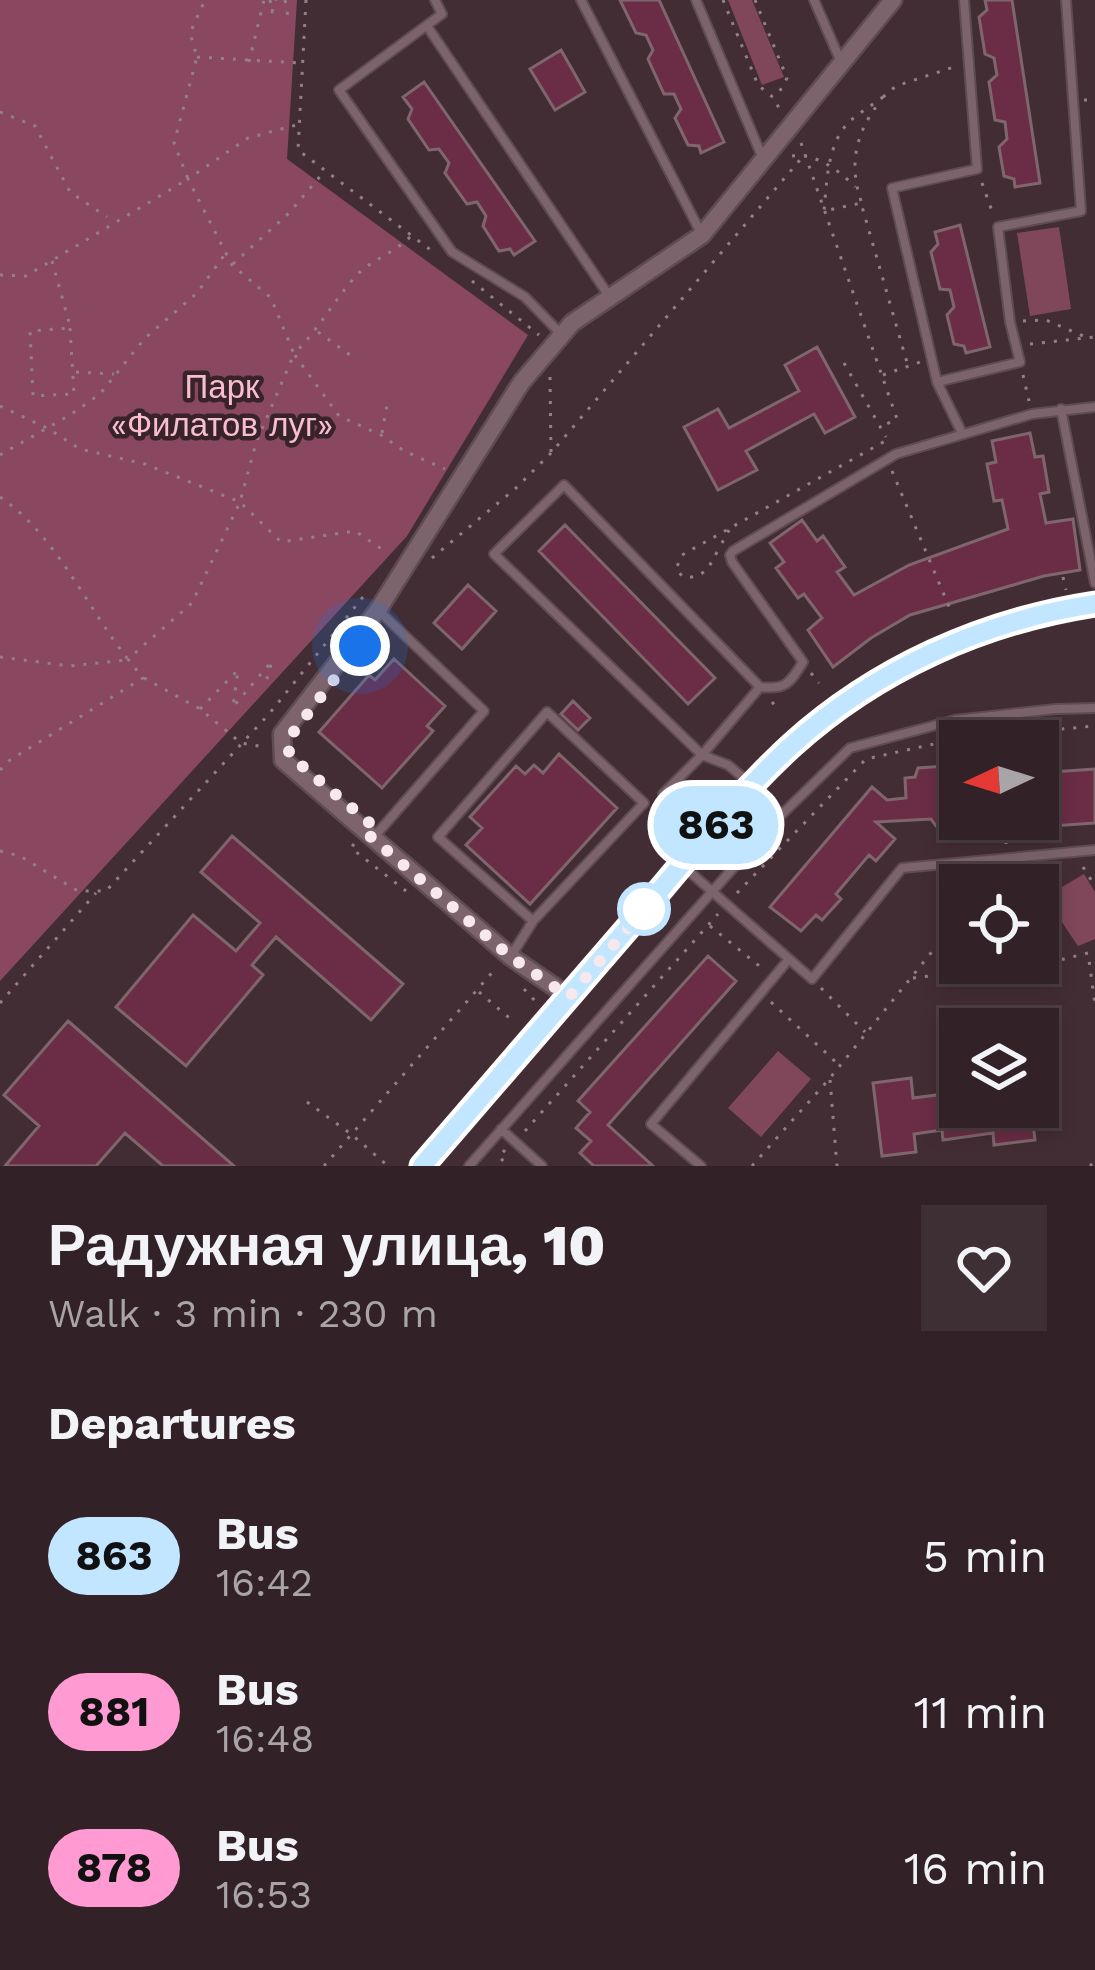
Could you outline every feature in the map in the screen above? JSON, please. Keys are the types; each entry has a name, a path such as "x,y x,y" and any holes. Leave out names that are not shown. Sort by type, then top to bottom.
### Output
{"street":[{"path":"569,997 505,961 283,760 283,734 378,610 521,383 555,342 572,323 702,235 893,0"},
{"path":"422,1166 752,785 795,742 840,706 915,661 991,629 1095,604"}],"lane":[{"path":"435,0 442,14 338,90 452,252 525,297 555,342"},
{"path":"581,0 702,235"},
{"path":"696,0 764,159"},
{"path":"814,0 842,63"},
{"path":"962,433 937,382 892,188 977,169 964,0"},
{"path":"937,382 1020,362 998,226 1082,212 1066,0"},
{"path":"427,26 610,297"},
{"path":"752,785 728,765 702,755 494,554 564,484 760,687 778,688 791,681 803,662 730,555 886,459 1032,414 1095,406"},
{"path":"1061,410 1095,583"},
{"path":"369,835 484,711 378,610"},
{"path":"663,794 760,687"},
{"path":"470,1166 773,824 850,748 955,720 1095,708"},
{"path":"505,961 533,921 644,803 548,712 438,837 533,921"},
{"path":"682,865 812,979 902,868 1095,850"},
{"path":"700,1166 651,1124 790,959"},
{"path":"501,1129 542,1166"}],"path":[{"path":"205,0 190,33 197,57 174,143 232,266 272,298 294,354 339,416 442,468"},
{"path":"249,62 270,0"},
{"path":"285,0 288,17"},
{"path":"306,0 298,150 447,262"},
{"path":"723,0 758,86 776,99 805,154 897,419 880,427"},
{"path":"755,0 787,78 776,99"},
{"path":"197,57 303,63"},
{"path":"824,211 839,134 850,121 896,86 969,62"},
{"path":"883,97 865,122 853,163 856,189 908,367"},
{"path":"0,112 35,126 70,192 107,217"},
{"path":"0,275 26,276 248,138 300,124"},
{"path":"424,564 551,454 805,154"},
{"path":"764,159 805,154 842,173 856,189"},
{"path":"977,169 998,226"},
{"path":"232,266 289,213 326,170"},
{"path":"824,211 861,203"},
{"path":"0,656 70,666 128,659 192,602 240,502 256,443 294,354 317,331 358,273 412,236"},
{"path":"245,239 251,246"},
{"path":"0,455 100,394 146,338 197,293 226,252"},
{"path":"52,261 70,328 74,394 33,396 30,331 70,328"},
{"path":"464,276 555,342 551,454"},
{"path":"1010,322 1046,320 1088,338"},
{"path":"317,331 354,358"},
{"path":"1016,345 1095,337"},
{"path":"882,376 932,358"},
{"path":"729,530 701,575 683,577 676,569 682,554 887,440 844,362"},
{"path":"1020,362 1032,414"},
{"path":"73,371 116,374"},
{"path":"0,406 80,449 145,464 240,502 280,542 355,531 386,552"},
{"path":"381,435 387,406"},
{"path":"886,459 950,609"},
{"path":"0,497 66,564 100,624 142,677 200,709 241,743 283,749"},
{"path":"0,851 20,856 78,891 106,891 269,714 378,578"},
{"path":"200,709 238,670 232,707 272,661 265,686"},
{"path":"0,770 142,677"},
{"path":"1059,729 1095,726"},
{"path":"513,1141 727,904 866,759 939,743"},
{"path":"369,835 351,848 406,892"},
{"path":"1073,852 1095,886"},
{"path":"0,1003 98,892"},
{"path":"708,925 774,977"},
{"path":"752,1166 939,944"},
{"path":"1059,960 1095,952"},
{"path":"1088,953 1095,1004"},
{"path":"324,1166 505,961"},
{"path":"912,978 939,975"},
{"path":"812,979 867,1033"},
{"path":"524,989 536,1000"},
{"path":"476,990 514,1022"},
{"path":"761,992 840,1066"},
{"path":"830,1078 837,1166"},
{"path":"307,1102 388,1166"},
{"path":"499,1157 509,1166"},
{"path":"1090,1166 1095,1161"}],"shaded area":[{"path":"728,0 752,0 784,77 762,85"},
{"path":"1059,227 1071,309 1030,316 1017,233"},
{"path":"1084,874 1095,892 1095,939 1078,946 1059,918 1059,889"},
{"path":"778,1051 811,1079 761,1137 728,1108"}],"green space":[{"name":"Парк «Филатов луг»","path":"0,0 297,0 287,159 528,335 407,536 0,981"}],"building":[{"path":"620,0 659,0 724,142 701,153 699,146 688,145 675,118 681,109 674,94 664,94 648,59 653,50 646,35 636,33"},
{"path":"985,0 1012,0 1040,183 1015,187 1014,179 1004,176 999,147 1007,139 1005,122 995,120 989,82 997,75 994,58 985,54 979,17 987,10"},
{"path":"561,50 585,92 555,110 530,69"},
{"path":"424,82 535,241 514,255 510,249 499,251 483,226 486,216 477,202 467,204 445,173 449,163 439,149 429,150 408,119 412,109 403,97"},
{"path":"960,225 990,347 966,353 964,346 954,344 947,315 954,307 950,290 940,289 931,252 938,244 935,232"},
{"path":"817,347 855,417 825,433 814,414 746,451 757,470 718,490 684,427 718,409 729,428 799,391 785,365"},
{"path":"1030,433 1035,457 1043,456 1049,492 1040,494 1046,523 1073,519 1080,570 910,615 833,667 808,630 822,618 804,594 798,598 776,568 784,562 770,543 802,520 817,541 823,536 845,567 837,572 854,595 909,565 1008,529 1002,500 994,501 987,464 996,462 992,441"},
{"path":"565,525 715,678 688,704 539,551"},
{"path":"468,585 496,611 462,649 434,623"},
{"path":"394,659 445,706 427,726 433,731 382,788 319,732 369,675 375,680"},
{"path":"573,701 590,718 578,730 561,714"},
{"path":"559,754 617,808 530,904 466,845 482,828 470,817 516,766 525,774 534,765 543,773"},
{"path":"939,766 939,826 931,819 876,822 895,839 876,861 869,855 836,894 841,899 822,920 816,915 801,931 770,907 872,787 887,800 906,798 905,778 915,777 918,768"},
{"path":"1095,769 1095,823 1059,826 1059,772"},
{"path":"232,836 403,984 371,1020 276,937 252,965 263,975 186,1066 116,1007 193,915 236,951 260,923 201,872"},
{"path":"708,956 736,981 608,1125 653,1166 594,1166 580,1153 591,1141 576,1128 590,1112 578,1101"},
{"path":"68,1021 234,1166 163,1166 125,1133 96,1166 5,1166 39,1126 4,1095"},
{"path":"911,1078 913,1098 939,1095 939,1128 1034,1128 1035,1140 994,1145 993,1133 943,1140 942,1130 914,1134 916,1152 882,1156 873,1083"}],"bus line":[{"name":"863","path":"422,1166 714,827 795,742 865,689 932,652 991,629 1095,604"}],"route":[{"path":"360,646 289,738 289,755 371,824 364,831 511,957 569,997 647,906 644,909"}]}
